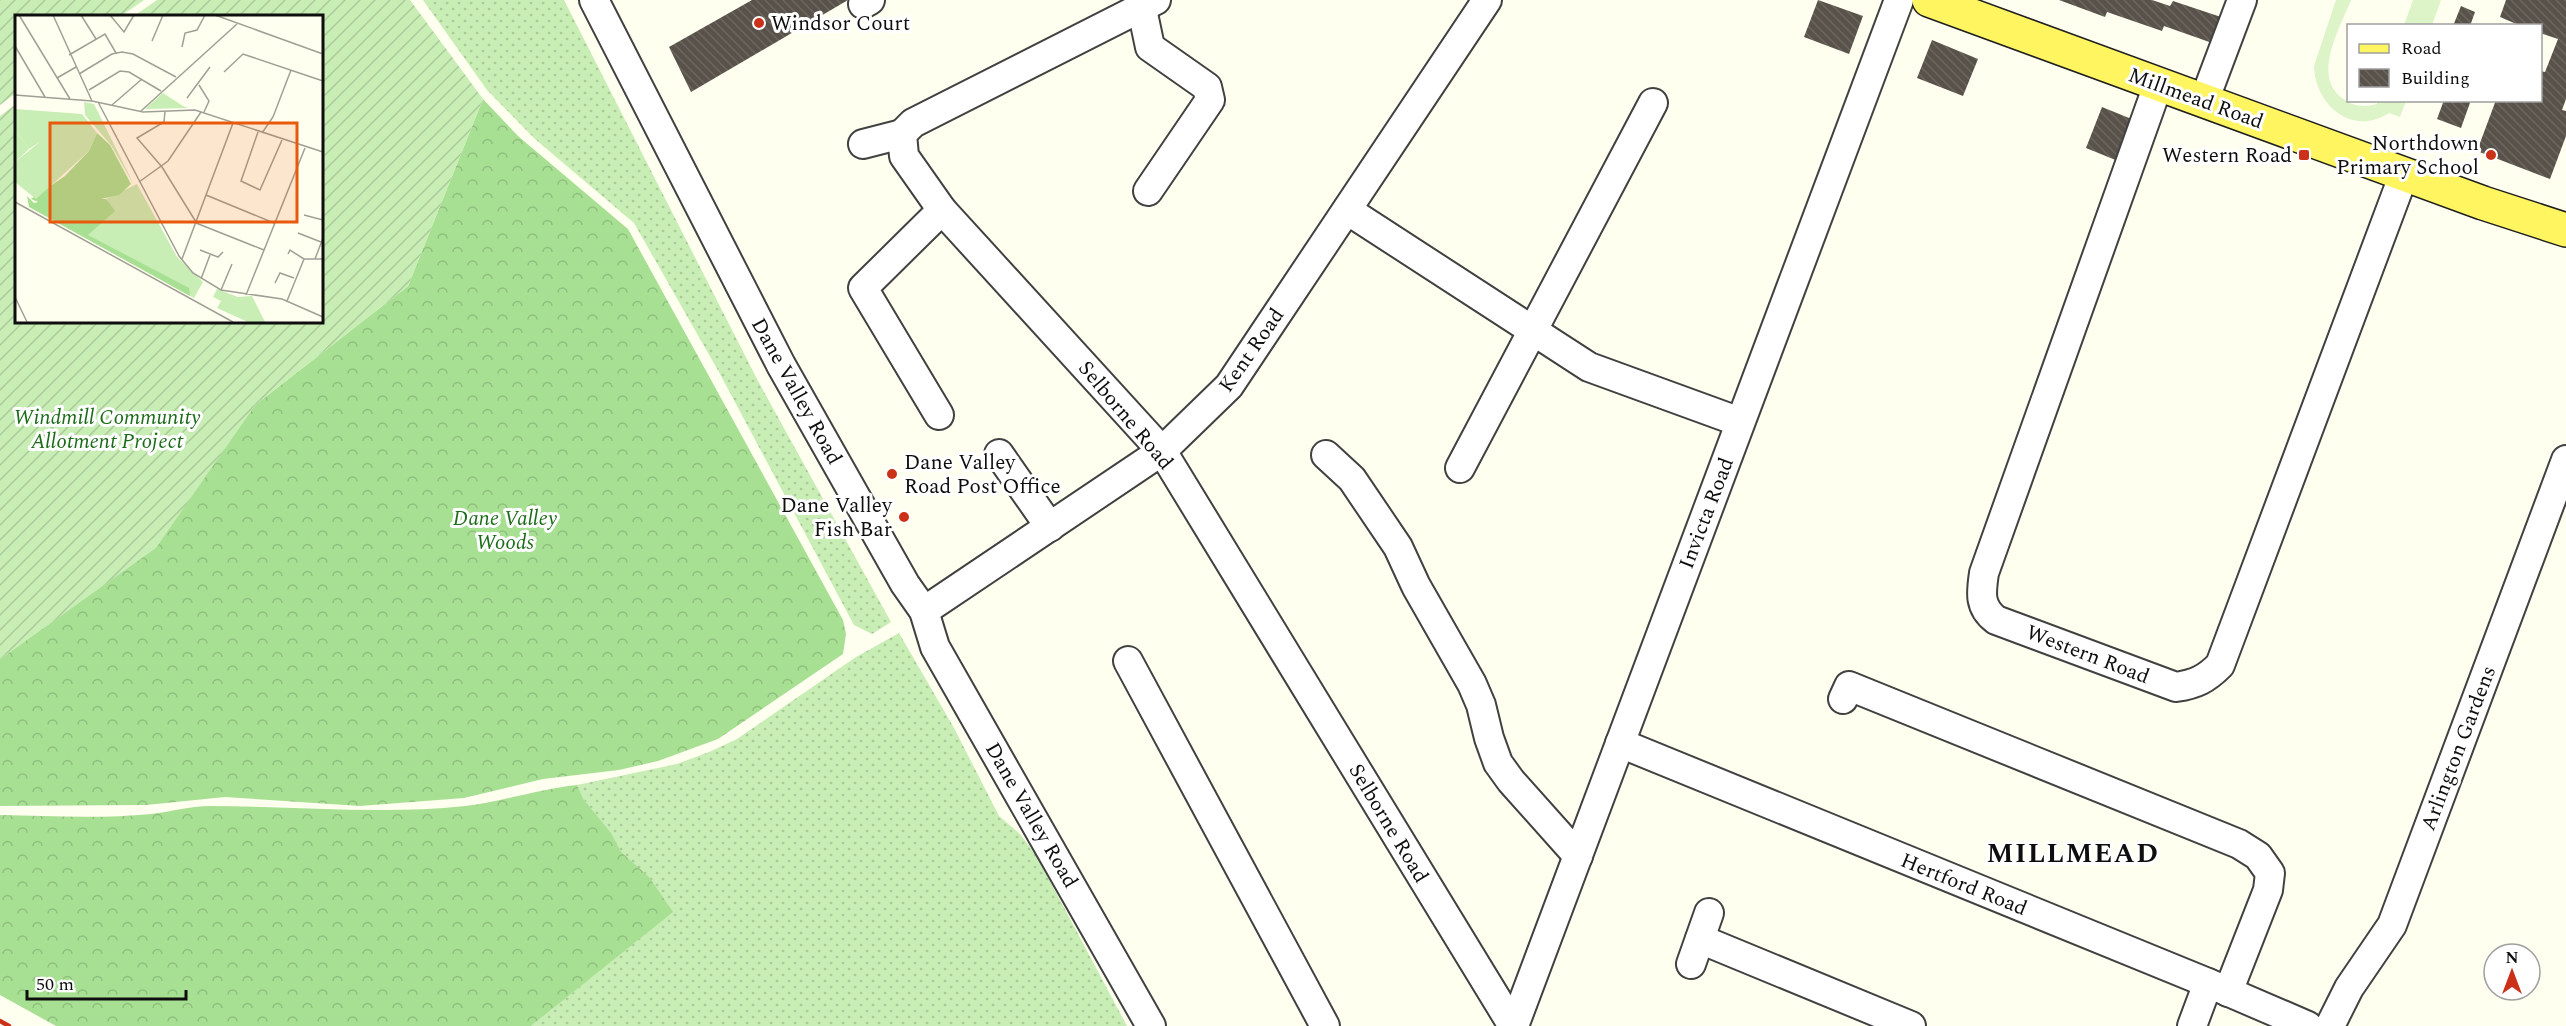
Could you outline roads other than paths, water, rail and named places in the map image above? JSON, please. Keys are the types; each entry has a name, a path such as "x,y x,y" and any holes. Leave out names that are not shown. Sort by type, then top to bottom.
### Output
{"main road":[{"name":"Millmead Road","path":"1929,0 2404,174 2566,230"}],"street":[{"name":"Dane Valley Road","path":"594,0 781,365 905,584 924,611 935,647 1151,1026"},
{"name":"Kent Road","path":"924,611 1162,451 1229,386 1487,0"},
{"name":"Invicta Road","path":"1513,1026 1899,0"},
{"path":"2204,100 2242,0"},
{"path":"863,144 902,134 913,123 1149,4 1150,46 1207,87 1210,100 1148,191"},
{"name":"Western Road","path":"2158,84 1984,573 1981,603 1987,613 1996,620 2176,687 2195,684 2207,678 2220,664 2404,174"},
{"path":"1461,468 1653,103"},
{"name":"Selborne Road","path":"902,134 904,156 942,210 1162,451 1513,1026"},
{"path":"939,415 863,288 942,210"},
{"path":"1347,210 1589,367 1740,422"},
{"path":"999,454 1050,527"},
{"path":"1326,455 1352,479 1398,547 1416,586 1472,684 1481,705 1488,738 1498,763 1511,781 1578,856"},
{"name":"Arlington Gardens","path":"2330,1026 2349,988 2392,925 2566,460"},
{"path":"1128,661 1325,1026"},
{"path":"1843,699 1849,686 2239,844 2258,856 2270,873 2268,890 2218,987 2192,1026"},
{"name":"Hertford Road","path":"1620,743 2218,987 2308,1026"},
{"path":"1709,913 1695,952 1911,1026"}],"railway":[{"path":"0,1021 9,1026"}],"place":[{"name":"Windsor Court","path":"759,23"},
{"name":"Western Road","path":"2304,155"},
{"name":"Northdown Primary School","path":"2491,155"},
{"name":"Dane Valley Road Post Office","path":"892,474"},
{"name":"Dane Valley Fish Bar","path":"904,517"}],"district":[{"name":"MILLMEAD","path":"2073,853"}],"park label":[{"name":"Windmill Community Allotment Project","path":"107,429"},
{"name":"Dane Valley Woods","path":"505,530"}]}
